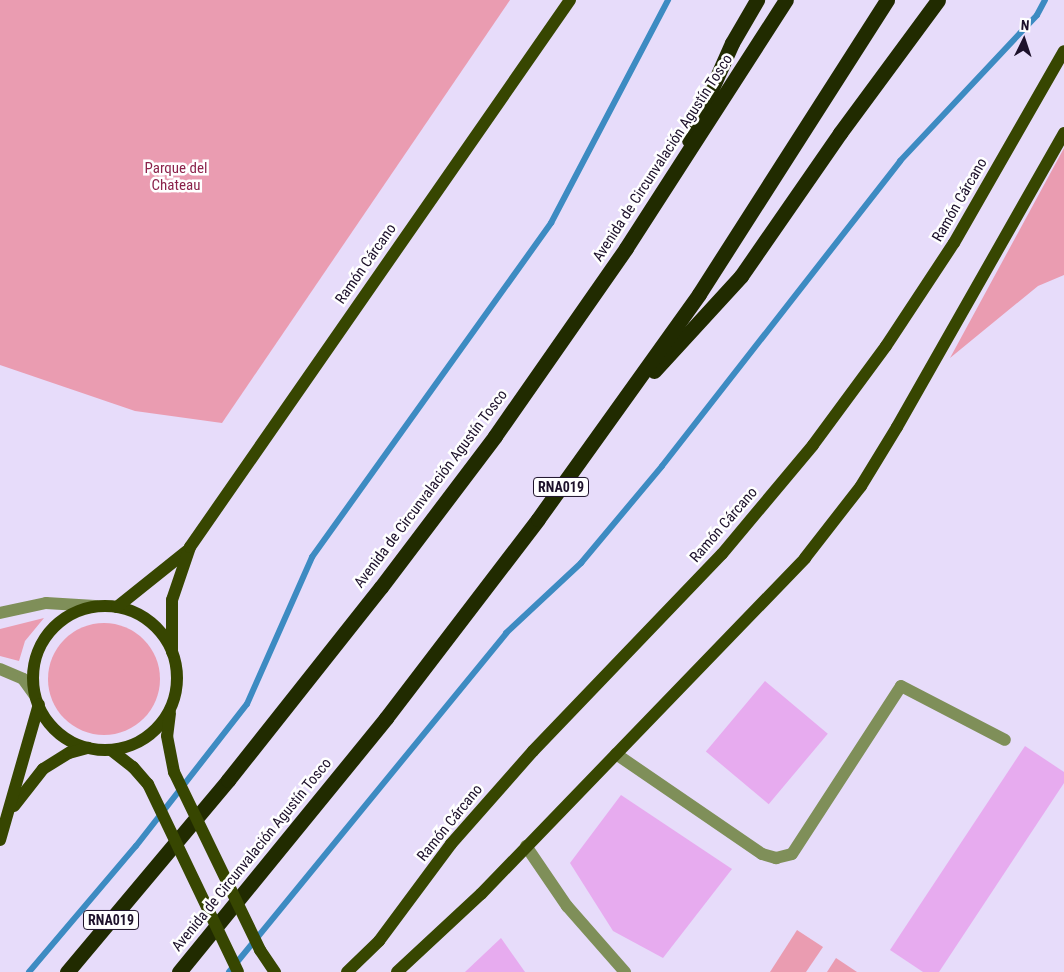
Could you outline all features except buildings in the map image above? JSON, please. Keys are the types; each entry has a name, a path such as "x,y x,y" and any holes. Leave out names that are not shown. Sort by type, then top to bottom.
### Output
{"highway":[{"path":"671,181 732,43 758,0"},
{"name":"Avenida de Circunvalación Agustín Tosco","path":"67,972 210,802 381,587 511,412 671,181 786,0"},
{"name":"Avenida de Circunvalación Agustín Tosco","path":"179,972 386,718 609,420 704,286 888,0"},
{"path":"609,420 741,276 840,132 938,0"}],"main road":[{"name":"Ramón Cárcano","path":"117,607 190,547 570,0"},
{"name":"Ramón Cárcano","path":"347,972 379,941 451,844 526,758 722,554 813,445 886,346 954,243 1064,51"},
{"path":"397,972 526,846 805,558 861,486 979,287 1064,133"},
{"name":"Ramón Cárcano","path":"172,652 172,600 190,547"},
{"path":"88,748 55,730 37,699 33,674 37,654 46,637 59,622 76,612 95,606 117,607 135,612 151,622 172,652 177,670 167,736 174,772 260,950 275,972"},
{"path":"0,840 37,699"},
{"path":"6,818 43,769 69,753 88,748 111,750 146,737 160,724 170,708"},
{"path":"111,750 133,766 148,784 238,972"}],"street":[{"path":"0,613 46,603 95,606"},
{"path":"0,669 23,679 37,699"},
{"path":"616,754 762,854 776,858 792,854 901,686 1005,740"},
{"path":"526,846 567,906 625,972"}],"green space":[{"name":"Parque del Chateau","path":"0,0 510,0 222,423 135,411 0,365"},
{"path":"1064,148 1064,275 1038,286 950,358"},
{"path":"44,618 25,641 19,661 0,656 0,629"},
{"path":"104,623 125,627 144,639 156,658 160,679 156,700 144,719 125,731 104,735 83,731 64,719 52,700 48,679 52,658 64,639 83,627"},
{"path":"797,930 823,947 806,972 770,972"},
{"path":"836,958 857,972 827,972"}],"waterway":[{"path":"29,972 136,846 247,704 312,557 551,223 668,0"},
{"path":"229,972 506,633 581,563 662,466 900,161 1037,15 1045,0"}]}
